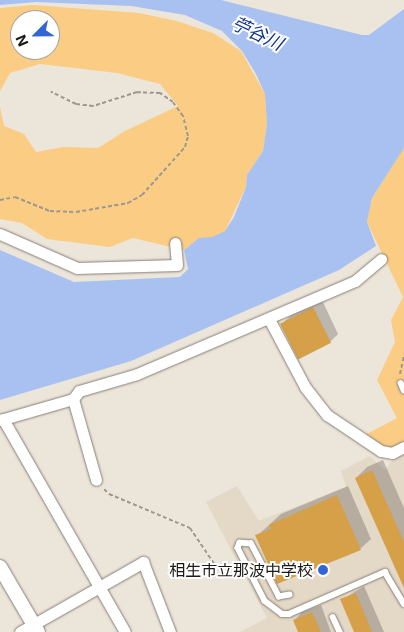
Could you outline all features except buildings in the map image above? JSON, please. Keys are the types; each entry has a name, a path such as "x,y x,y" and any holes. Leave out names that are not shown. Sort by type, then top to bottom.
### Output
{"street":[{"path":"0,234 77,268 177,265 175,243"},
{"path":"125,632 1,420 73,399 79,391 137,374 270,319 355,281 381,260"},
{"path":"270,319 306,388 327,415 381,451 392,453 404,448"},
{"path":"73,399 96,480"},
{"path":"20,632 36,628 99,587 143,562 170,632"},
{"path":"0,567 36,628"}],"lane":[{"path":"401,382 404,390"},
{"path":"290,595 279,597 250,544 240,543 238,548 260,592 274,611 289,614 385,572 404,604"},
{"path":"333,617 340,632"}],"path":[{"path":"0,200 15,197 50,211 76,212 128,202 142,195 185,147 188,136 183,116 173,102 160,93 137,92 93,106 76,104 51,92"},
{"path":"401,382 404,355"},
{"path":"96,480 109,494 190,528 215,565"}],"shaded area":[{"path":"33,5 139,13 177,21 213,33 241,51 265,94 267,124 263,151 247,175 246,187 225,231 212,238 199,238 184,250 133,238 110,247 47,239 22,223 0,219 0,107 4,126 24,134 36,152 63,147 98,148 125,131 178,106 160,84 117,73 40,64 10,73 0,91 0,8"},
{"path":"404,148 404,443 393,448 378,445 363,436 397,418 377,380 395,342 391,320 403,297 367,222 372,198"},
{"name":"相生市立那波中学校","path":"404,454 404,632 240,632 267,618 206,502 237,486 259,521 346,487 341,471 370,456 385,470 393,459"}],"water":[{"name":"苧谷川","path":"0,0 221,0 362,35 369,35 404,9 404,148 372,198 367,222 376,246 339,270 131,361 0,400 0,250 74,282 180,277 188,269 184,250 199,238 212,237 225,231 234,217 246,187 247,175 263,151 267,124 265,94 256,74 242,51 222,31 185,15 131,6 36,2 0,5"}],"place":[{"name":"相生市立那波中学校","path":"323,570"}]}
